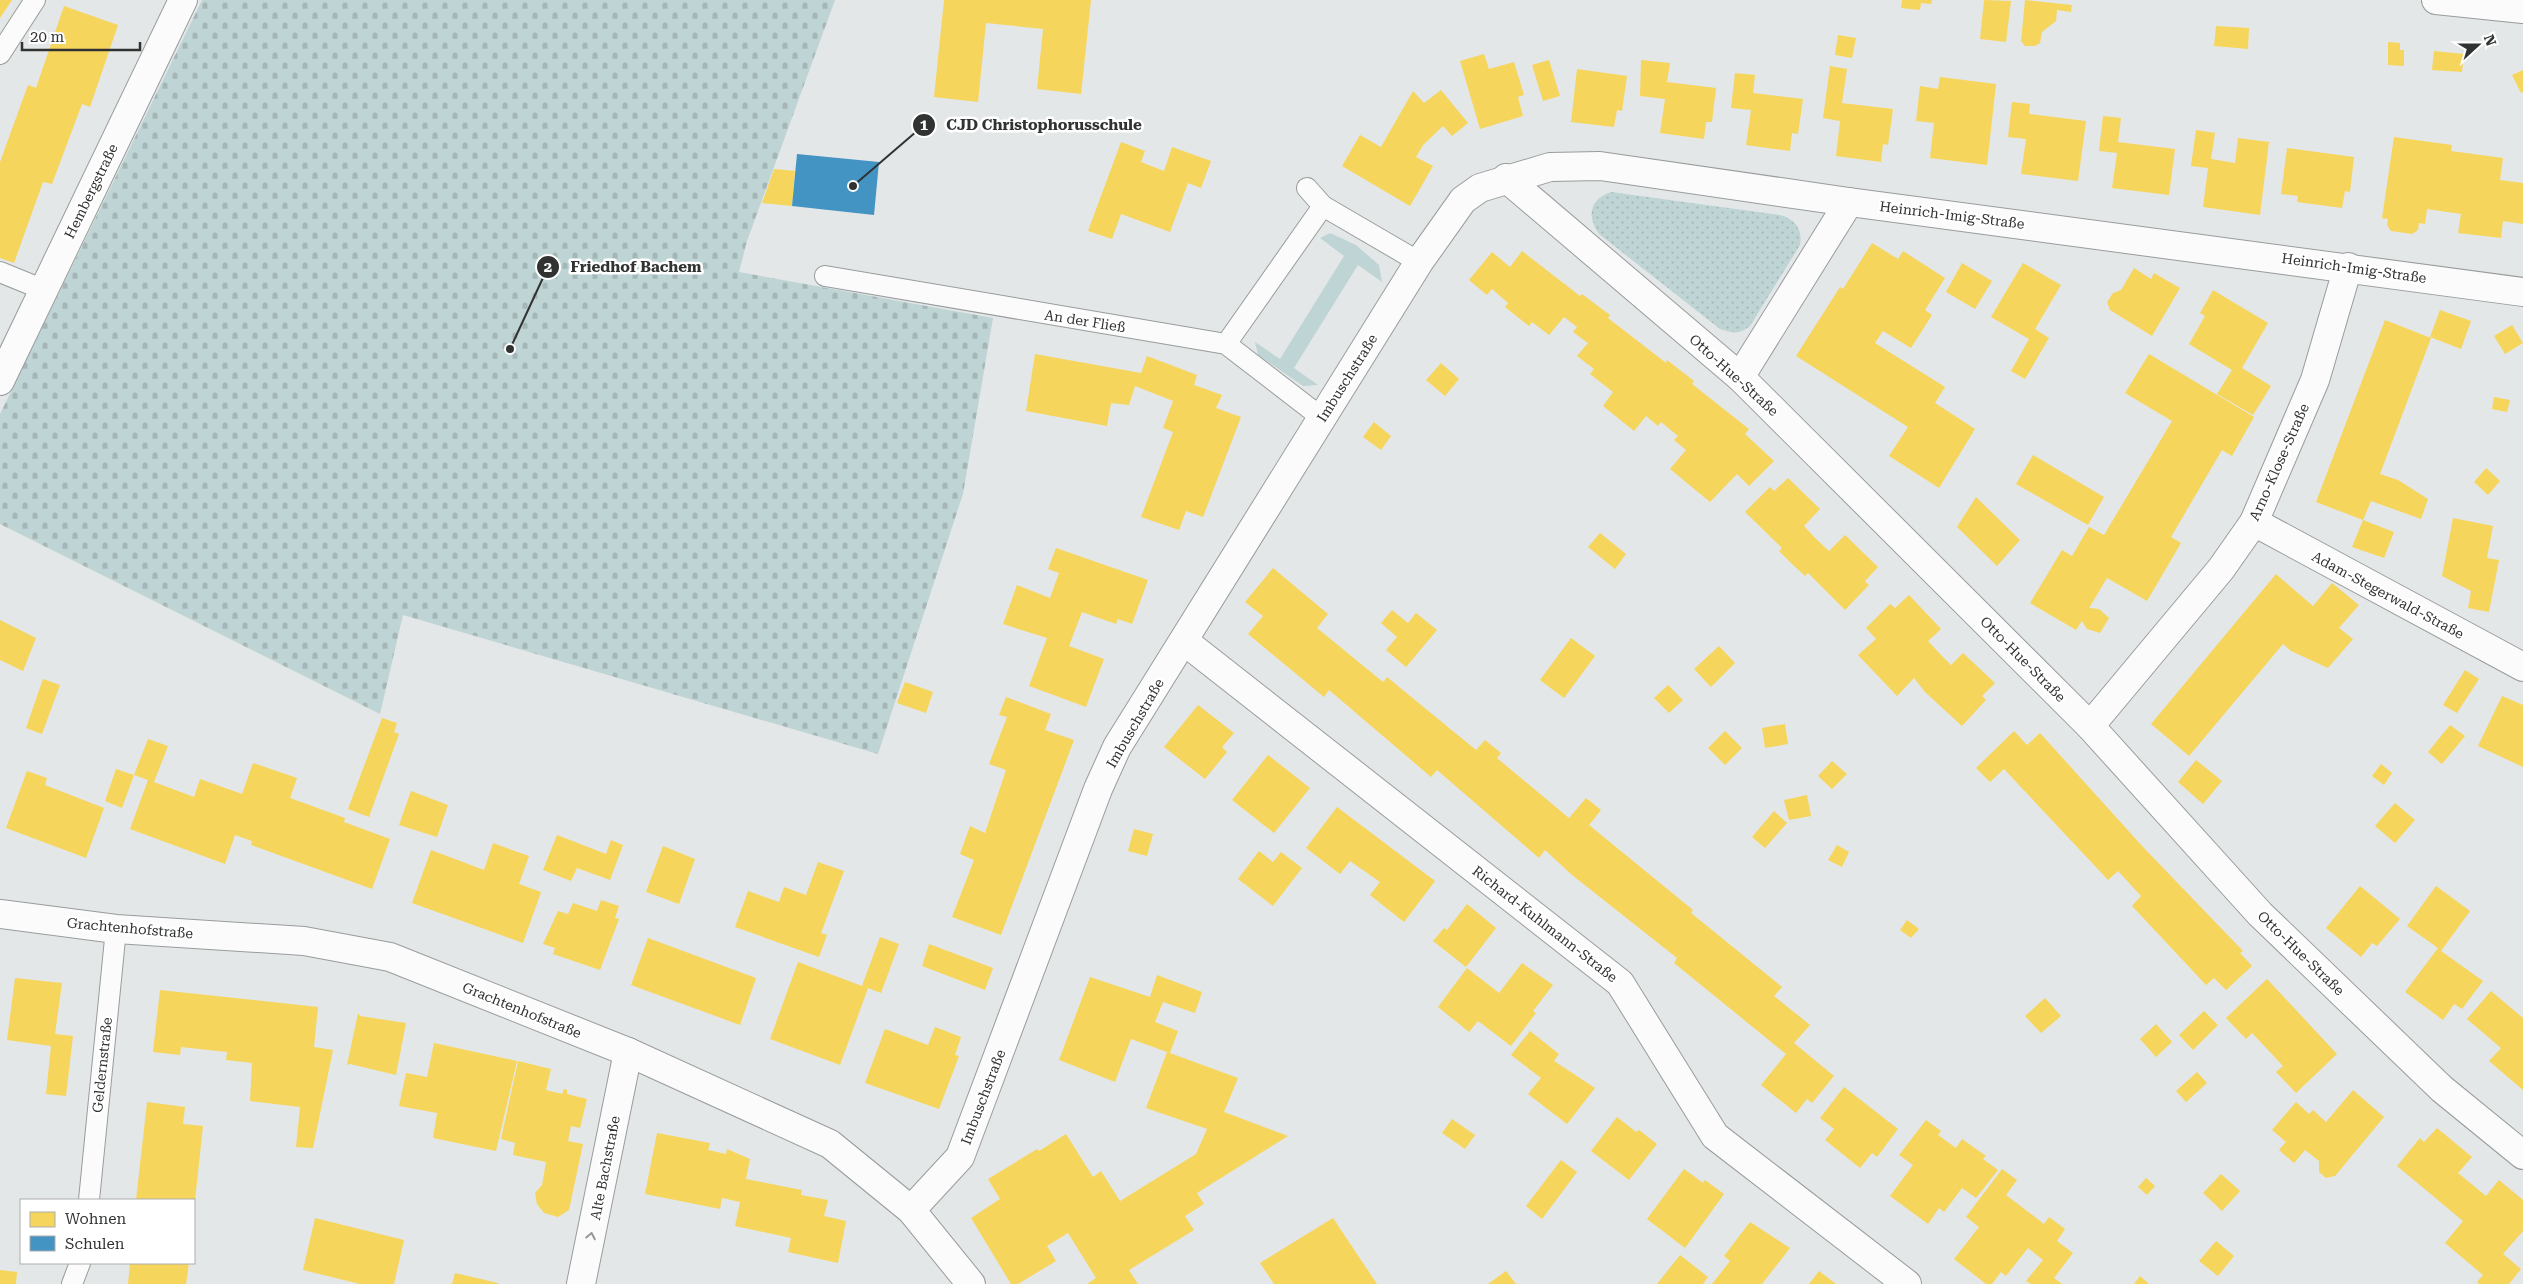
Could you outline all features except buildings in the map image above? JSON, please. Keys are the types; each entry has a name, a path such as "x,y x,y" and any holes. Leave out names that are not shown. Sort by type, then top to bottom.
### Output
{"street":[{"name":"Hembergstraße","path":"0,381 183,0"},
{"path":"2436,0 2523,10"},
{"name":"Heinrich-Imig-Straße","path":"1419,262 1463,200 1480,188 1506,178 1550,167 1600,166 1849,202 2348,267 2523,292"},
{"name":"Otto-Hue-Straße","path":"1506,178 1740,376 2090,726 2260,914 2442,1089 2523,1155"},
{"path":"1740,376 1849,202"},
{"name":"Imbuschstraße","path":"911,1210 960,1157 1098,789 1117,747 1419,262"},
{"name":"Arno-Klose-Straße","path":"2090,726 2221,569 2254,522 2315,380 2348,267"},
{"name":"Adam-Stegerwald-Straße","path":"2254,522 2523,667"},
{"name":"Richard-Kuhlmann-Straße","path":"1184,641 1620,982 1715,1136 1907,1284"},
{"name":"Grachtenhofstraße","path":"0,914 116,929 304,941 390,957 628,1052 830,1144 911,1210 970,1284"},
{"name":"Alte Bachstraße","path":"581,1284 628,1052"}],"lane":[{"path":"0,54 35,0"},
{"path":"1307,188 1323,206 1419,262"},
{"path":"1226,344 1323,206"},
{"path":"0,272 44,290"},
{"name":"An der Fließ","path":"825,276 1226,344 1322,418"},
{"name":"Geldernstraße","path":"89,1199 116,929"},
{"path":"72,1284 80,1264"}],"green space":[{"path":"202,0 835,0 747,241 739,272 993,318 963,494 878,754 403,615 380,714 0,524 0,414"},
{"path":"1611,192 1780,215 1790,219 1797,226 1801,240 1800,245 1750,326 1739,332 1720,329 1599,234 1592,221 1592,209 1598,199"},
{"path":"1330,233 1356,245 1379,265 1382,282 1358,265 1294,368 1318,385 1303,386 1258,355 1255,342 1280,359 1344,256 1320,238"}],"place":[{"name":"CJD Christophorusschule","path":"853,186"},
{"name":"Friedhof Bachem","path":"510,349"}]}
